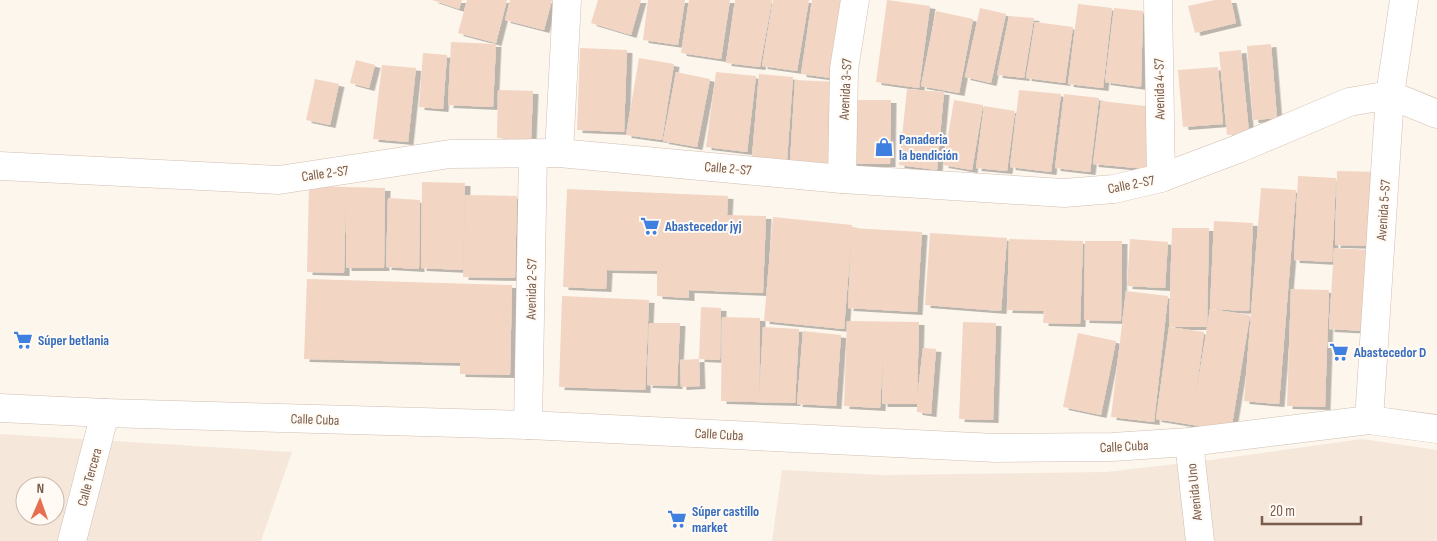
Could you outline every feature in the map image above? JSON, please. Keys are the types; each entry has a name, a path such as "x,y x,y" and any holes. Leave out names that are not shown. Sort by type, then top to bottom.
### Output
{"street":[{"name":"Avenida 2-S7","path":"528,425 546,153 567,0"},
{"name":"Avenida 3-S7","path":"842,179 844,69 855,0"},
{"name":"Avenida 4-S7","path":"1158,0 1160,178"},
{"name":"Avenida 5-S7","path":"1369,420 1390,95 1404,0"},
{"name":"Calle 2-S7","path":"0,166 279,180 450,154 546,153 842,179 1064,193 1114,190 1160,178 1238,149 1349,102 1390,95"},
{"path":"1390,95 1437,114"},
{"name":"Calle Cuba","path":"0,408 105,413 528,425 996,448 1112,447 1189,442 1369,420 1437,429"},
{"name":"Calle Tercera","path":"72,541 105,413"},
{"name":"Avenida Uno","path":"1189,442 1200,541"}],"shaded area":[{"path":"0,434 292,452 261,541 0,541"},
{"path":"1362,439 1437,450 1437,541 772,541 782,470 884,475 1106,472 1211,460"}],"building":[{"path":"432,0 462,0 459,9"},
{"path":"467,0 507,0 496,43 458,33"},
{"path":"510,0 552,0 544,30 505,20"},
{"path":"598,0 641,0 631,35 591,23"},
{"path":"648,0 685,0 678,45 643,40"},
{"path":"689,0 730,0 721,59 681,53"},
{"path":"735,0 772,0 760,67 726,63"},
{"path":"773,0 809,0 797,71 762,66"},
{"path":"812,0 843,0 831,78 801,74"},
{"path":"887,0 930,6 919,88 876,82"},
{"path":"1215,0 1231,0 1236,23 1195,33 1188,6"},
{"path":"1078,4 1112,8 1103,88 1068,84"},
{"path":"980,8 1006,14 991,83 965,77"},
{"path":"1114,8 1143,11 1141,87 1105,82"},
{"path":"936,11 973,19 959,93 921,86"},
{"path":"1009,16 1034,18 1024,78 997,75"},
{"path":"1035,22 1073,27 1065,83 1026,78"},
{"path":"451,42 496,44 493,107 448,105"},
{"path":"1271,44 1277,118 1253,120 1247,46"},
{"path":"580,48 627,50 624,132 577,130"},
{"path":"1241,50 1249,133 1227,135 1219,52"},
{"path":"423,53 447,55 443,109 419,107"},
{"path":"639,58 674,64 662,140 626,135"},
{"path":"356,60 375,65 369,88 350,83"},
{"path":"382,65 416,68 408,142 373,139"},
{"path":"1218,67 1223,124 1183,127 1178,70"},
{"path":"676,72 710,79 697,147 663,141"},
{"path":"716,72 756,76 747,152 706,147"},
{"path":"759,74 793,77 787,160 752,157"},
{"path":"315,79 339,84 330,125 306,120"},
{"path":"795,80 837,82 832,165 790,162"},
{"path":"907,89 944,92 937,170 899,165"},
{"path":"498,90 533,91 531,140 497,138"},
{"path":"1019,90 1061,94 1051,172 1010,167"},
{"path":"1064,94 1099,98 1090,172 1055,168"},
{"path":"850,100 891,100 890,164 850,164"},
{"path":"954,100 983,105 972,170 943,165"},
{"path":"1101,101 1154,107 1147,169 1093,164"},
{"path":"984,106 1015,111 1007,171 976,168"},
{"path":"1337,171 1379,172 1376,246 1335,245"},
{"path":"1298,176 1336,178 1332,262 1294,260"},
{"path":"422,182 465,183 463,270 421,268"},
{"path":"309,186 385,188 384,268 346,268 346,197 344,273 307,272"},
{"path":"1261,188 1296,190 1279,404 1244,401"},
{"path":"567,189 728,196 727,215 766,216 763,293 689,290 689,298 657,296 657,271 607,270 606,289 563,287"},
{"path":"465,195 517,196 515,278 463,277"},
{"path":"388,198 420,200 419,269 386,267"},
{"path":"773,217 852,225 852,228 922,232 917,312 848,308 851,241 844,329 764,321"},
{"path":"1214,221 1253,223 1249,311 1210,309"},
{"path":"1172,228 1209,228 1207,327 1169,327"},
{"path":"930,233 1007,238 1001,311 925,305"},
{"path":"1009,239 1083,241 1080,324 1043,323 1044,311 1007,310"},
{"path":"1130,239 1168,242 1165,288 1127,286"},
{"path":"1085,241 1122,241 1121,321 1084,320"},
{"path":"1334,248 1371,250 1367,331 1329,329"},
{"path":"307,279 512,285 510,375 460,374 460,363 304,359"},
{"path":"1291,289 1329,290 1325,407 1287,406"},
{"path":"1126,291 1168,296 1154,422 1111,417"},
{"path":"562,296 649,300 645,390 559,387"},
{"path":"701,307 721,308 720,360 699,359"},
{"path":"1210,309 1250,315 1231,431 1156,419 1169,327 1204,332 1195,401"},
{"path":"722,317 760,318 759,400 763,327 799,329 795,403 721,401"},
{"path":"847,321 919,322 917,399 923,348 936,349 931,414 917,412 917,404 882,404 883,354 880,408 844,406"},
{"path":"963,322 996,323 993,420 959,419"},
{"path":"649,323 680,323 677,386 647,385"},
{"path":"803,331 841,335 836,406 797,404"},
{"path":"1078,333 1116,341 1101,415 1063,407"},
{"path":"699,359 700,386 681,387 680,360"}],"place":[{"name":"Panaderia la bendición","path":"884,147"},
{"name":"Abastecedor jyj","path":"650,226"},
{"name":"Súper betlania","path":"23,340"},
{"name":"Abastecedor D","path":"1339,352"},
{"name":"Súper castillo market","path":"677,519"}]}
